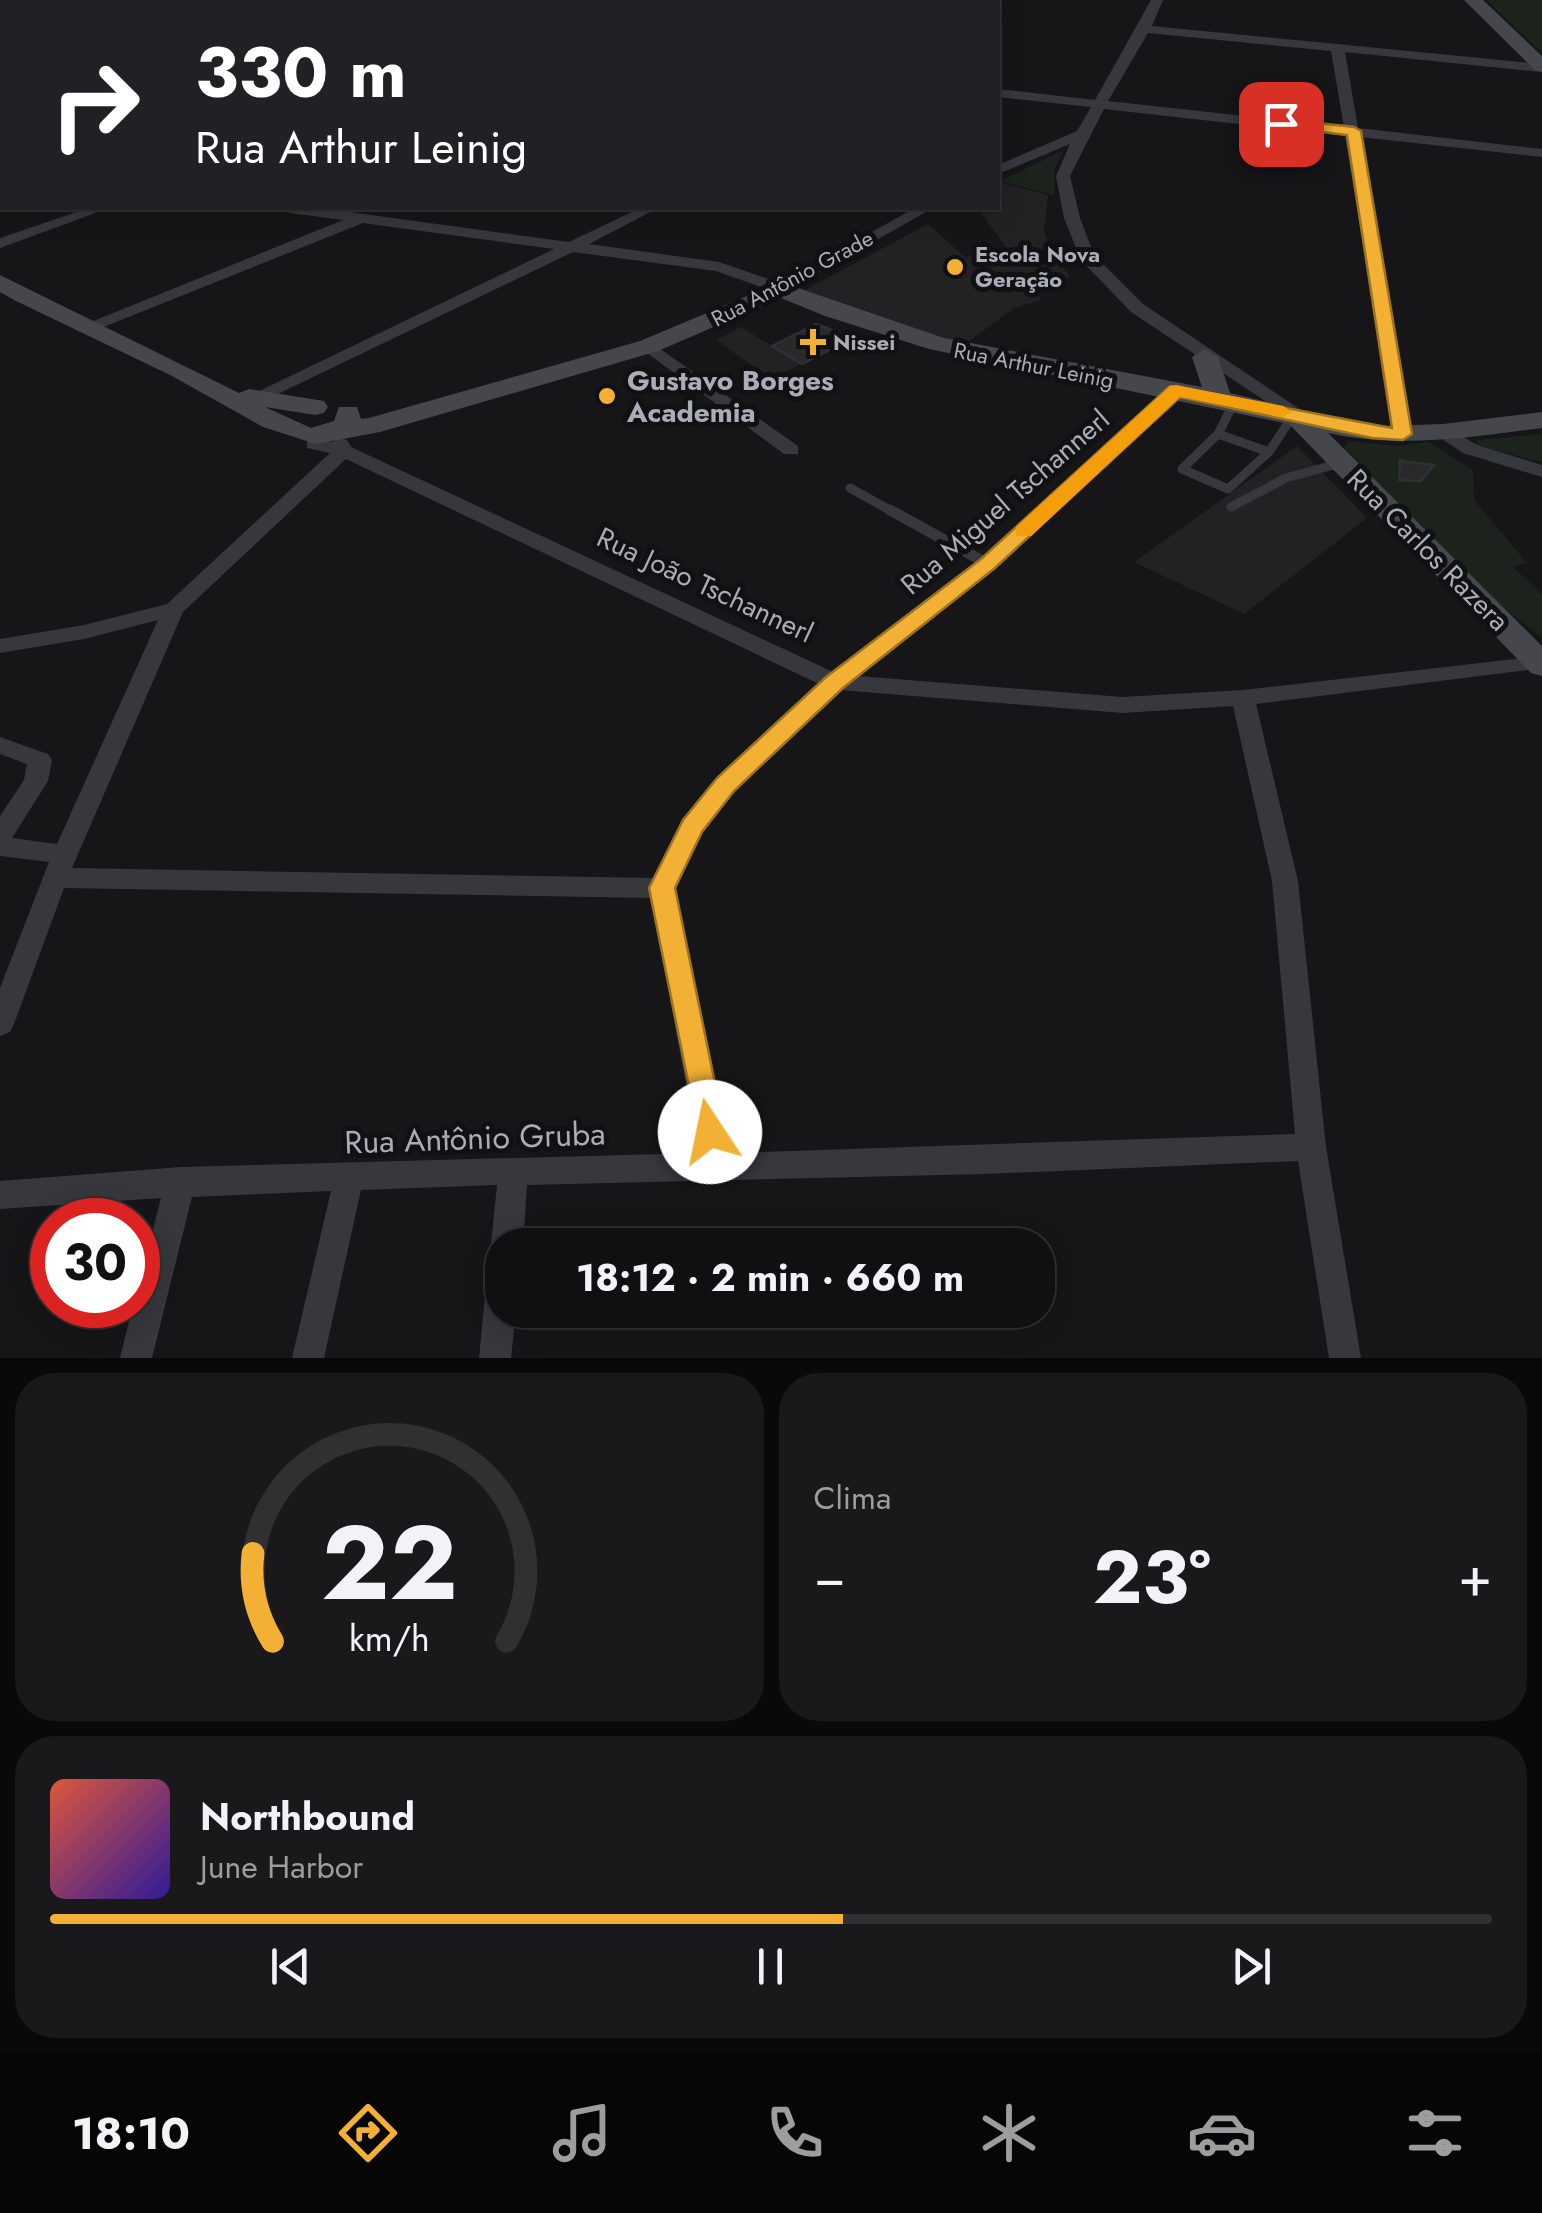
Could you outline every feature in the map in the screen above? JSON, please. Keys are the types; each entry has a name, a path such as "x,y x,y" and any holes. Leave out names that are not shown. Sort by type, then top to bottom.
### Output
{"main road":[{"path":"1473,0 1542,67"},
{"name":"Rua João Tschannerl","path":"0,282 85,328 220,392 240,407 326,434"},
{"name":"Rua Arthur Leinig","path":"781,289 870,327 968,354 1176,390 1372,432 1403,434 1542,420"},
{"name":"Rua Antônio Grade","path":"326,434 372,426 426,407 648,346 781,289"},
{"path":"1206,358 1227,400"},
{"name":"Rua João Tschannerl","path":"220,392 315,407 299,415 294,426 326,434"},
{"name":"Rua Carlos Razera","path":"1294,414 1539,663"}],"street":[{"path":"1000,169 1082,134 1144,29 1156,0"},
{"path":"1144,29 1542,67"},
{"path":"1337,46 1403,434"},
{"path":"1000,93 1542,153"},
{"name":"Rua Carlos Razera","path":"1082,134 1064,176 1072,218 1087,256 1137,308 1294,414"},
{"path":"0,243 94,210"},
{"path":"310,210 570,244 735,271 773,275 810,272"},
{"path":"85,328 383,210"},
{"path":"258,398 646,210"},
{"name":"Rua Antônio Grade","path":"781,289 920,210"},
{"path":"735,271 781,289"},
{"path":"648,346 791,450"},
{"name":"Rua Miguel Tschannerl","path":"662,888 692,827 725,784 834,682 988,564 1176,390"},
{"path":"1444,431 1470,449 1542,471"},
{"path":"248,540 326,434"},
{"path":"0,1024 60,866 174,608 248,540 326,434"},
{"name":"Rua João Tschannerl","path":"326,434 834,682 1122,705 1243,698 1539,663"},
{"path":"0,646 84,632 174,608"},
{"path":"1243,698 1285,881 1312,1147 1345,1358"},
{"path":"0,745 40,760 36,781 2,846 60,866 662,888 717,1167"},
{"name":"Rua Antônio Gruba","path":"0,1196 182,1181 1088,1160 1312,1147"},
{"path":"508,1228 513,1172"},
{"path":"308,1358 349,1176"},
{"path":"136,1358 182,1181"},
{"path":"495,1358 498,1328"}],"lane":[{"path":"1227,400 1218,434 1182,469 1228,489 1269,452 1294,414"},
{"path":"1218,434 1269,452"},
{"path":"1231,507 1286,478 1341,463"},
{"path":"850,488 988,564"}],"shaded area":[{"path":"1486,0 1542,0 1542,53"},
{"path":"1064,150 1054,171 1054,195 1000,181"},
{"name":"Escola Nova Geração","path":"1000,182 1048,195 1044,232 1050,249 1070,277 1030,287 1042,300 1014,308 964,345 805,290 928,224 965,257 1005,246 979,210 1000,210"},
{"path":"741,327 802,364 771,379 716,340"},
{"path":"1542,434 1542,462 1475,445 1478,440"},
{"path":"1349,441 1399,446 1429,442 1473,470 1474,500 1527,563 1513,567 1542,594 1542,638 1488,595 1346,454 1344,447"},
{"path":"1297,446 1367,518 1244,614 1134,562"}],"building":[{"name":"Nissei","path":"816,324 853,338 802,364 772,346"},
{"path":"1400,460 1434,465 1421,481 1399,480"}],"slow traffic":[{"path":"1023,531 1176,390 1283,412"}],"place":[{"name":"Escola Nova Geração","path":"955,267"},
{"name":"Nissei","path":"813,342"},
{"name":"Gustavo Borges Academia","path":"607,396"}],"route":[{"path":"710,1132 662,888 692,827 725,784 834,682 988,564 1176,390 1348,428 1403,434 1354,131 1281,124"}]}
